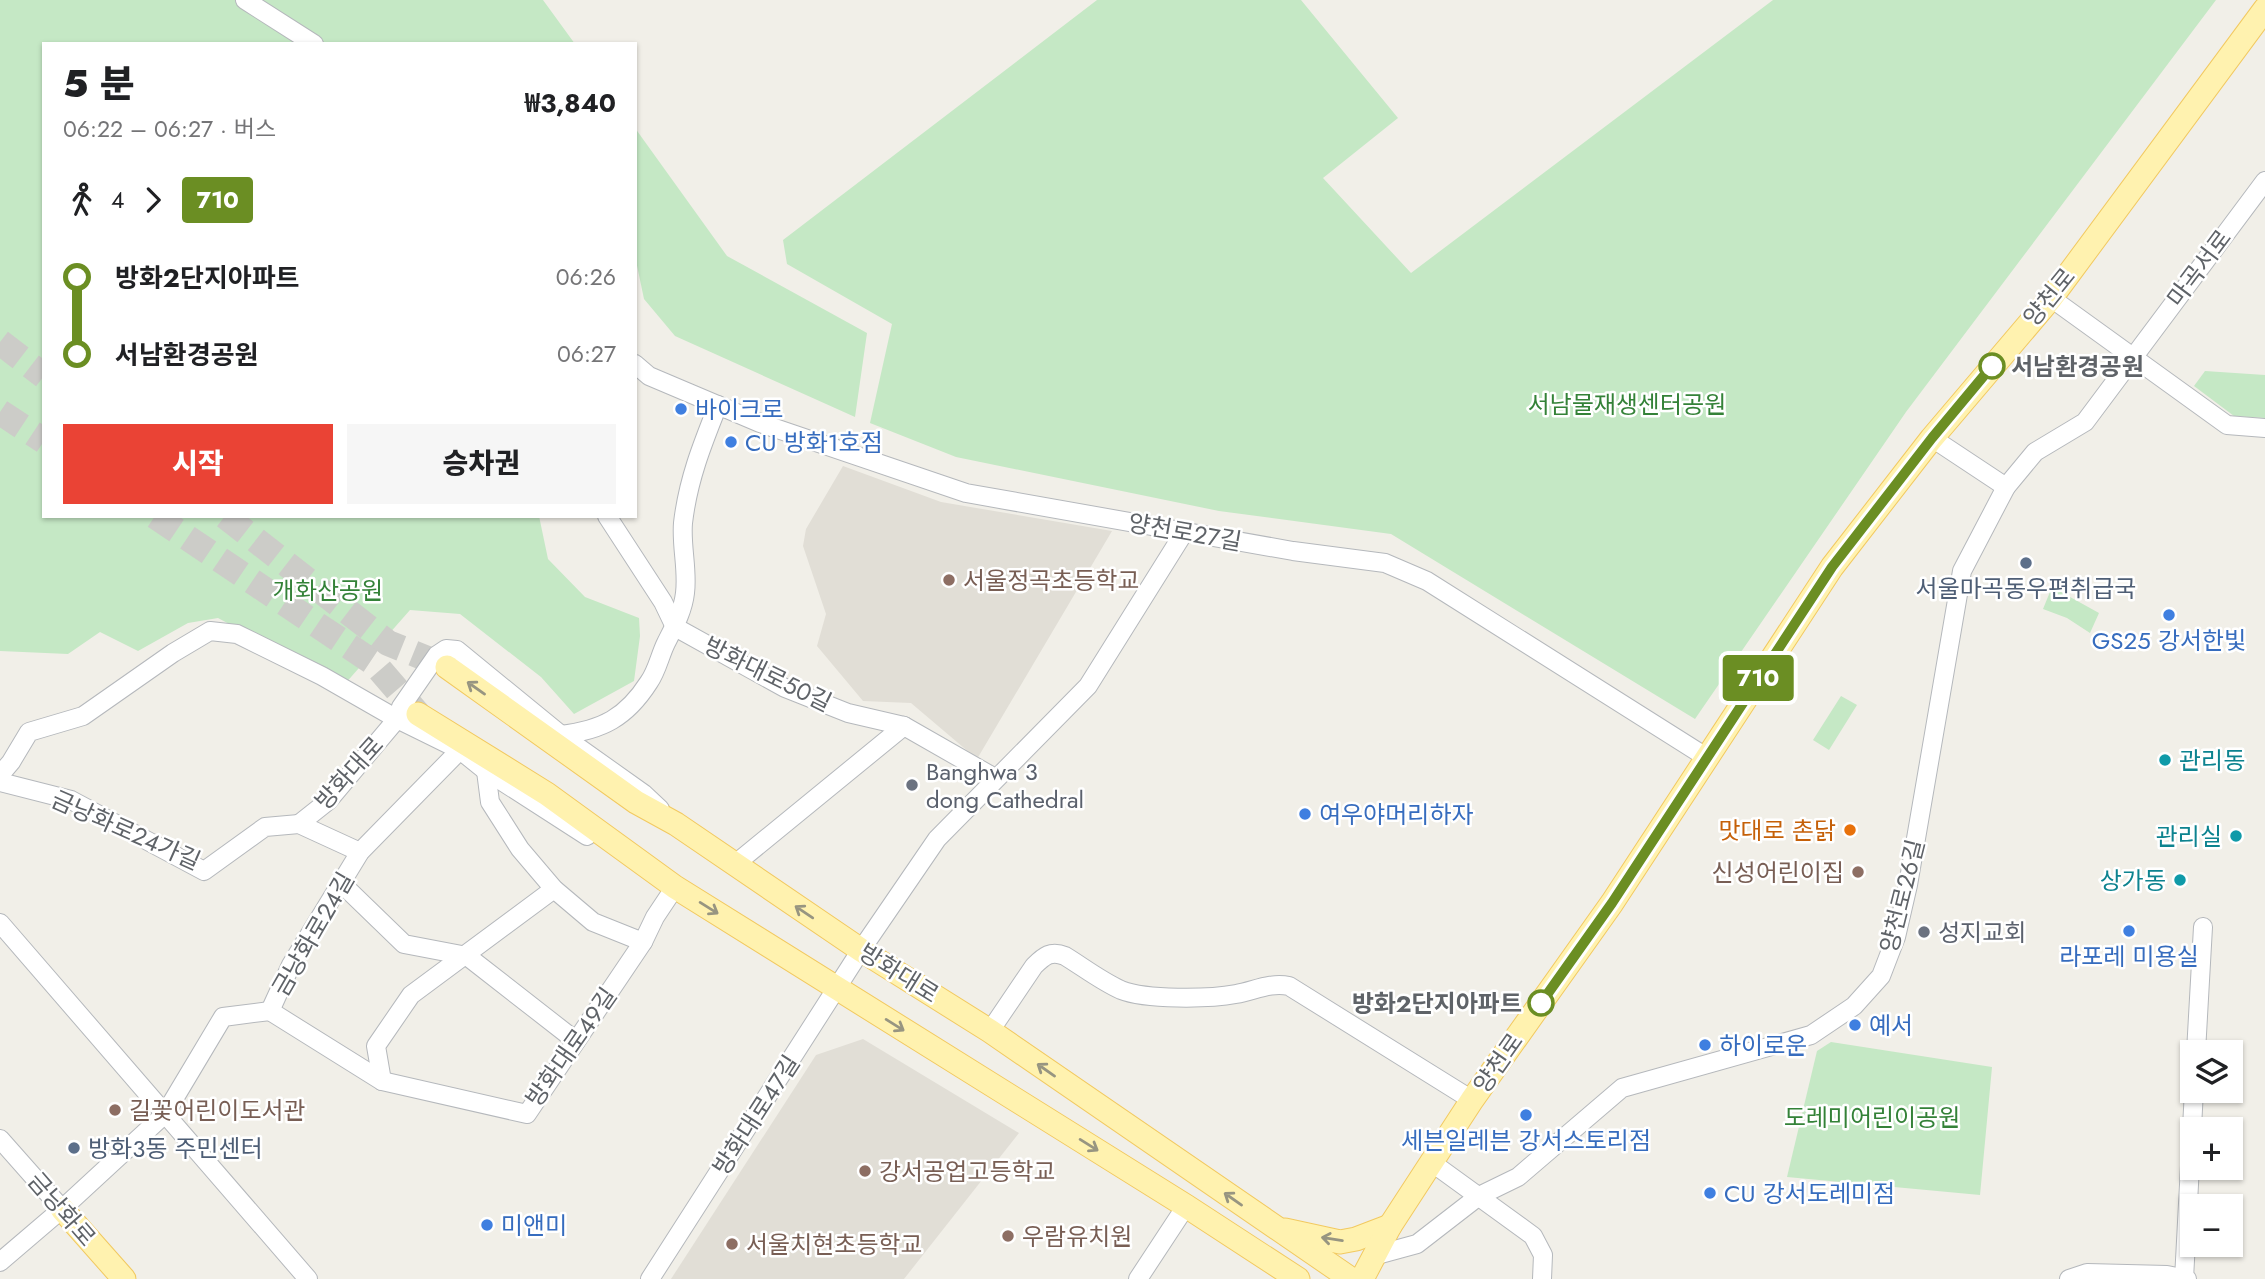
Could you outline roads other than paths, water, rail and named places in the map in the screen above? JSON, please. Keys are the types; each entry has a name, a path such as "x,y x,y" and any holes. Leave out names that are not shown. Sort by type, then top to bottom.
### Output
{"main road":[{"name":"양천로","path":"1362,1279 1390,1226 1431,1162 1612,903 1832,567 1932,438 2051,298 2262,19"},
{"name":"방화대로","path":"447,667 636,802 676,824 861,950 990,1031 1351,1279"},
{"name":"방화대로","path":"407,717 547,794 651,872 1186,1206 1298,1279"},
{"name":"금낭화로","path":"62,1209 124,1279"},
{"path":"1273,1227 1340,1242 1390,1226"}],"street":[{"path":"245,0 311,42"},
{"name":"마곡서로","path":"2006,487 2035,452 2085,422 2265,181"},
{"path":"2051,298 2227,425 2265,428"},
{"name":"양천로27길","path":"637,366 649,376 760,423 966,493 1293,551 1385,563 1427,581 1706,757"},
{"path":"561,735 591,731 620,717 649,682 675,627 684,597 687,578 683,526 688,494 696,460 718,405"},
{"path":"1932,438 2006,487"},
{"name":"양천로26길","path":"1373,1256 1417,1244 1479,1196 1518,1177 1622,1088 1811,1035 1854,1006 1881,976 1896,937 1908,885 1962,572 2006,487"},
{"path":"608,518 663,602 675,627"},
{"name":"방화대로47길","path":"650,1279 861,950 937,839 1088,686 1185,531"},
{"name":"방화대로50길","path":"675,627 785,688 848,713 904,726 995,778"},
{"path":"4,765 29,732 83,716 173,653 210,631 237,634 351,693 407,717 460,750 486,771 601,844 651,872"},
{"path":"407,717 401,707 437,655 446,649 457,650 561,735 644,794 676,824"},
{"name":"방화대로","path":"299,824 328,801 407,717"},
{"path":"734,865 904,726"},
{"path":"299,824 360,852 460,750"},
{"path":"486,771 490,802 520,849 554,889 593,922 643,942"},
{"name":"금낭화로24가길","path":"0,782 71,800 204,871 265,828 299,824"},
{"name":"금낭화로24길","path":"0,1262 165,1114 223,1017 270,1011 291,965 360,852"},
{"path":"341,883 404,944 467,956 576,1041"},
{"name":"방화대로49길","path":"270,1011 382,1081 527,1114 643,942 654,917 675,887"},
{"path":"382,1081 376,1046 411,995 554,889"},
{"path":"0,923 309,1279"},
{"path":"2197,1040 2203,927"},
{"path":"990,1031 1034,966 1050,953 1065,956 1122,990 1142,995 1214,996 1236,994 1277,984 1289,986 1472,1100"},
{"path":"2069,1279 2087,1273 2185,1278 2193,1103"},
{"name":"금낭화로","path":"0,1139 62,1209"},
{"path":"1431,1162 1533,1236 1543,1255 1542,1279"},
{"path":"1138,1279 1186,1206"}],"tunnel":[{"path":"0,342 42,374"},
{"path":"0,412 42,440"},
{"path":"158,518 374,663 418,714"},
{"path":"228,518 388,643 447,667"}],"place":[{"name":"서남환경공원","path":"1992,366"},
{"name":"바이크로","path":"681,409"},
{"name":"CU 방화1호점","path":"731,442"},
{"name":"서울마곡동우편취급국","path":"2026,563"},
{"name":"서울정곡초등학교","path":"949,580"},
{"name":"GS25 강서한빛","path":"2169,615"},
{"name":"관리동","path":"2165,760"},
{"name":"Banghwa 3 dong Cathedral","path":"912,785"},
{"name":"여우야머리하자","path":"1305,814"},
{"name":"맛대로 촌닭","path":"1850,830"},
{"name":"관리실","path":"2236,836"},
{"name":"신성어린이집","path":"1858,872"},
{"name":"상가동","path":"2180,880"},
{"name":"라포레 미용실","path":"2129,931"},
{"name":"성지교회","path":"1924,932"},
{"name":"방화2단지아파트","path":"1541,1003"},
{"name":"예서","path":"1855,1025"},
{"name":"하이로운","path":"1705,1045"},
{"name":"길꽃어린이도서관","path":"115,1110"},
{"name":"세븐일레븐 강서스토리점","path":"1526,1115"},
{"name":"방화3동 주민센터","path":"74,1148"},
{"name":"강서공업고등학교","path":"865,1171"},
{"name":"CU 강서도레미점","path":"1710,1193"},
{"name":"미앤미","path":"487,1225"},
{"name":"우람유치원","path":"1008,1236"},
{"name":"서울치현초등학교","path":"732,1244"}],"park label":[{"name":"서남물재생센터공원","path":"1627,404"},
{"name":"개화산공원","path":"328,590"},
{"name":"도레미어린이공원","path":"1872,1117"}]}
